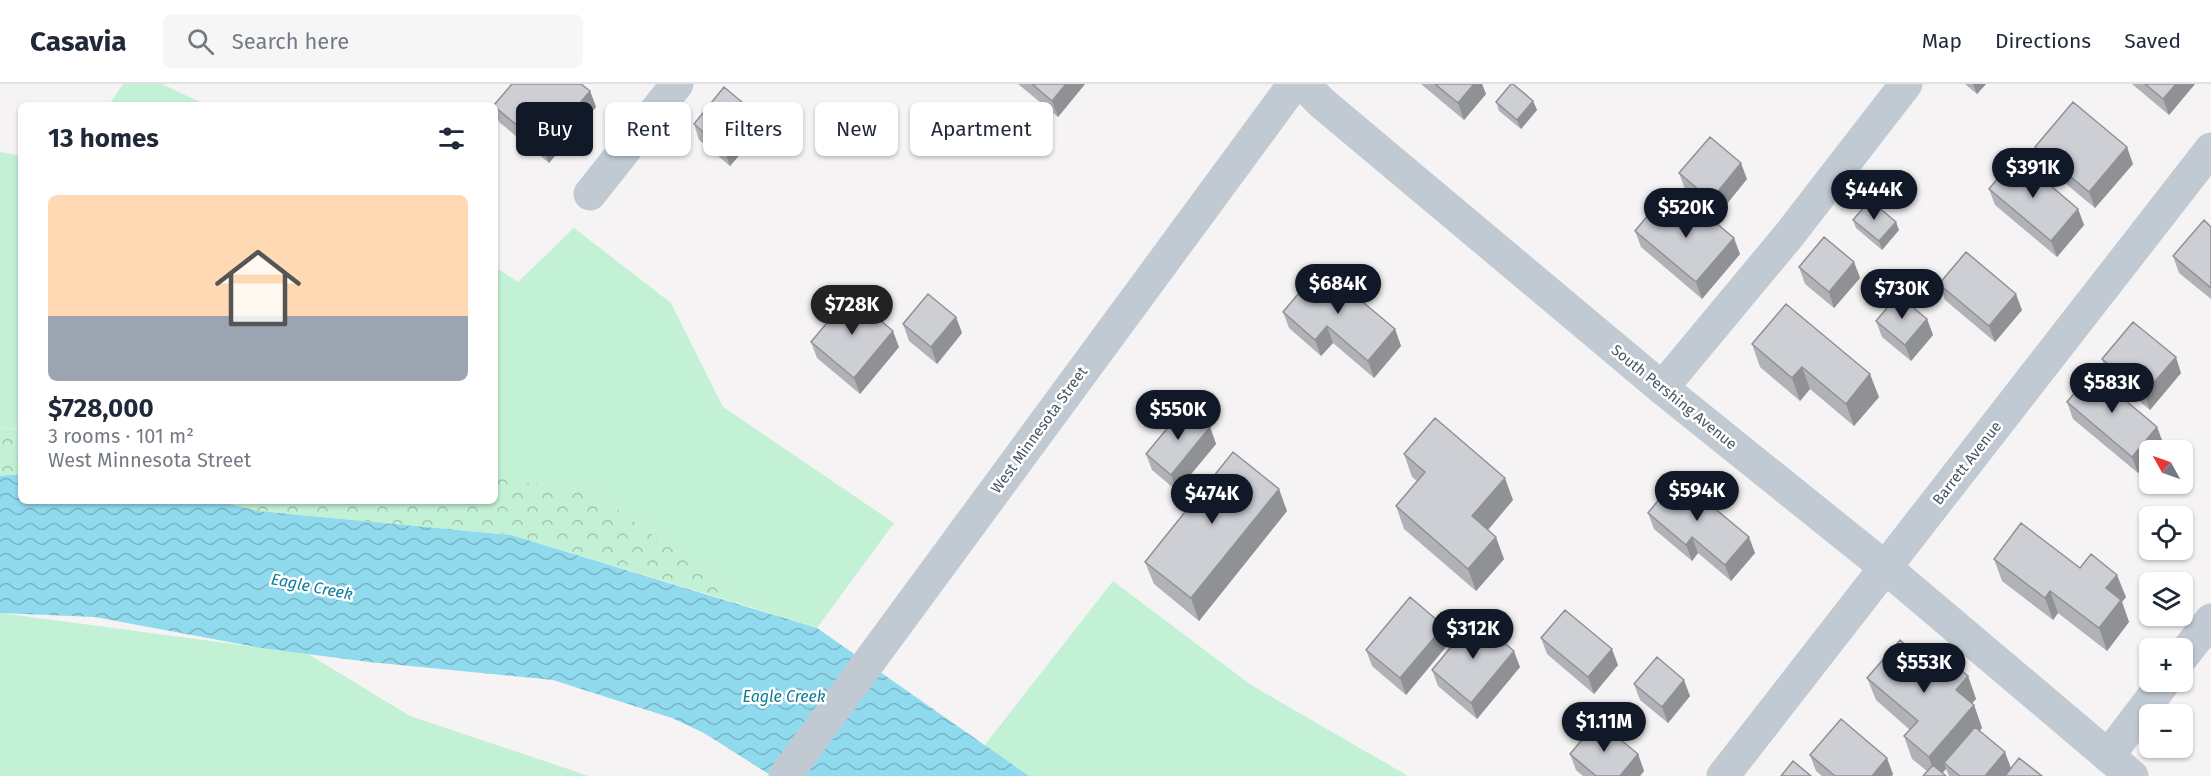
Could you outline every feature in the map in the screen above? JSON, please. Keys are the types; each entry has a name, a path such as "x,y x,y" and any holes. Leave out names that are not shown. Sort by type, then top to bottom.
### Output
{"street":[{"path":"590,194 677,84"},
{"name":"West Minnesota Street","path":"784,776 1294,84"},
{"name":"South Pershing Avenue","path":"1303,84 1322,103 1662,388 1886,568 2120,766"},
{"path":"1662,388 1790,234 1906,84"},
{"name":"Barrett Avenue","path":"1723,776 2211,149"},
{"path":"2193,643 2211,620"},
{"path":"2120,766 2159,692"}],"green space":[{"path":"123,84 162,84 200,102 111,102"},
{"path":"0,152 18,155 18,429 0,428"},
{"path":"574,228 671,303 723,407 894,523 817,628 754,608 592,491 498,478 498,269 518,282"},
{"path":"0,428 18,430 18,474 0,476"},
{"path":"498,478 592,491 754,608 511,535 258,511 230,504 498,504"},
{"path":"1113,581 1251,685 1408,776 1028,776 984,746"},
{"path":"0,613 308,654 410,716 589,776 0,776"}],"water":[{"name":"Eagle Creek","path":"18,474 18,504 230,504 258,511 511,535 817,628 1029,776 772,776 704,733 672,718 553,680 369,662 261,648 95,617 0,613 0,476"}],"building":[{"path":"512,84 581,84 590,91 581,102 516,102 516,124 498,110 498,102"},
{"path":"1032,84 1066,84 1052,101"},
{"path":"1435,84 1474,84 1458,103"},
{"path":"1511,84 1533,101 1517,120 1496,102"},
{"path":"2145,84 2176,84 2163,99"},
{"path":"724,87 742,102 712,102"},
{"path":"2073,102 2127,147 2089,192 2035,147"},
{"path":"703,113 703,132 694,124"},
{"path":"1710,137 1741,163 1711,200 1679,173"},
{"path":"2016,156 2078,209 2051,241 1989,189"},
{"path":"1870,200 1896,222 1879,241 1853,220"},
{"path":"1658,203 1683,224 1697,207 1734,238 1696,282 1635,231"},
{"path":"2204,220 2211,227 2211,288 2173,256"},
{"path":"1824,237 1854,262 1829,292 1799,267"},
{"path":"1966,252 2016,294 1989,326 1939,284"},
{"path":"1321,267 1395,329 1368,361 1327,326 1315,340 1283,312"},
{"path":"928,294 956,317 931,347 903,324"},
{"path":"850,295 893,331 854,378 811,342"},
{"path":"1898,295 1927,319 1905,345 1876,321"},
{"path":"1786,304 1870,374 1846,404 1802,367 1792,378 1752,344"},
{"path":"2133,322 2176,357 2144,394 2102,359"},
{"path":"2092,372 2157,427 2146,440 2139,440 2139,449 2132,457 2067,402"},
{"path":"1185,407 1210,427 1171,475 1146,454"},
{"path":"1435,418 1505,478 1472,516 1496,537 1468,569 1396,506 1425,472 1404,454"},
{"path":"1233,452 1279,489 1191,598 1145,562"},
{"path":"1677,477 1749,537 1725,565 1692,537 1686,545 1648,513"},
{"path":"2021,523 2080,568 2091,554 2117,575 2106,588 2121,600 2099,628 2050,591 2045,598 1994,559"},
{"path":"1410,597 1444,626 1400,678 1366,650"},
{"path":"1565,610 1612,649 1588,677 1541,638"},
{"path":"1475,618 1514,651 1471,703 1432,670"},
{"path":"1900,640 1926,663 1937,650 1968,676 1956,690 1974,705 1929,757 1904,736 1918,721 1867,678"},
{"path":"1657,657 1684,680 1662,707 1634,684"},
{"path":"1841,719 1887,758 1872,776 1835,776 1810,755"},
{"path":"1598,721 1638,754 1620,776 1596,776 1570,754"},
{"path":"1975,727 2005,752 1985,776 1960,776 1944,763"},
{"path":"2019,758 2042,776 2005,776"},
{"path":"1793,761 1811,776 1781,776"},
{"path":"1933,765 1946,776 1923,776"}]}
